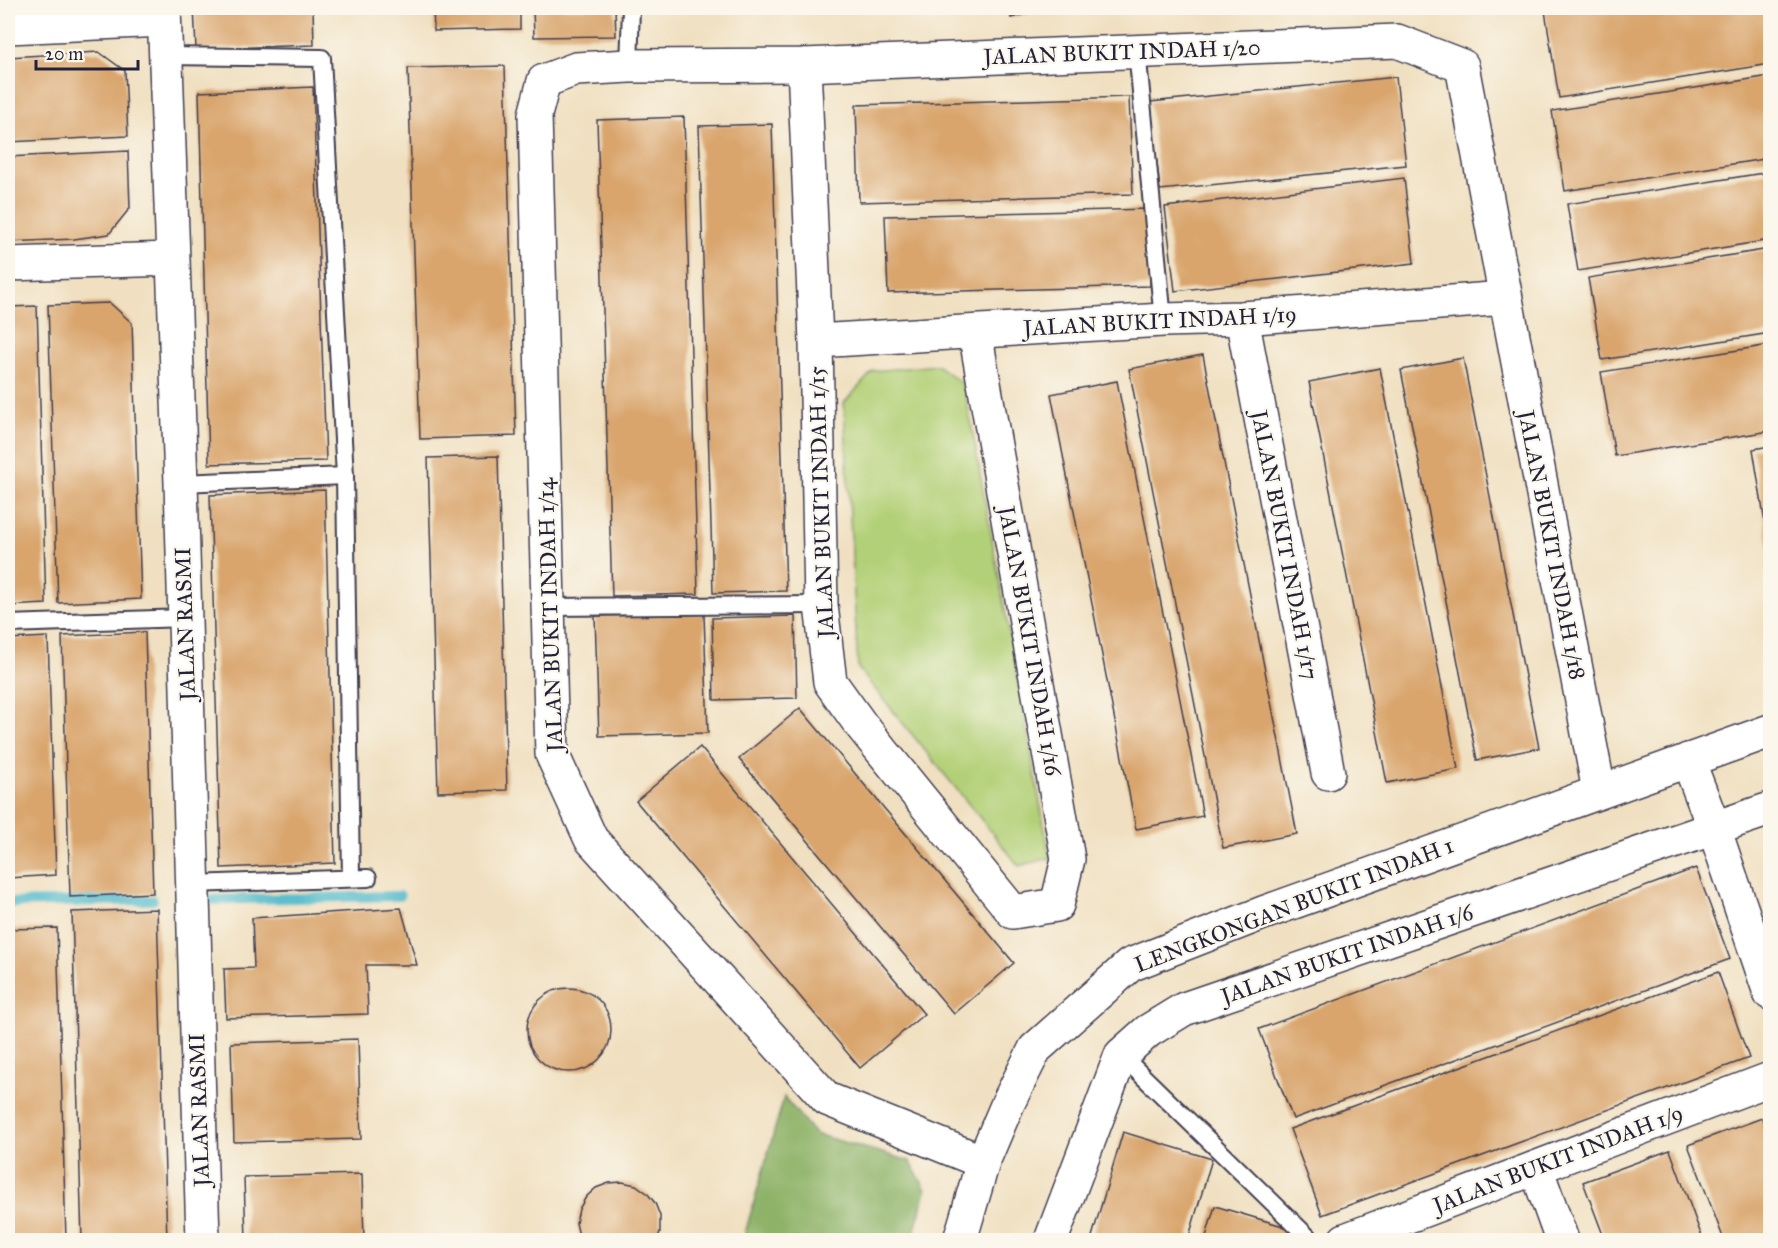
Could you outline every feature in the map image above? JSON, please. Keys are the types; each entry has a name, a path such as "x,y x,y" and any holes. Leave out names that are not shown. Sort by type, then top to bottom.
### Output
{"street":[{"path":"8,27 164,14"},
{"name":"JALAN RASMI","path":"164,14 181,483 203,1240"},
{"name":"JALAN BUKIT INDAH 1/20","path":"544,81 576,69 629,66 804,65 1396,41 1462,66 1505,298"},
{"name":"JALAN BUKIT INDAH 1/15","path":"804,65 816,341 821,604 830,682 861,725 1013,912"},
{"name":"JALAN BUKIT INDAH 1/14","path":"544,81 535,115 552,754 591,839 827,1099 983,1162"},
{"path":"8,264 172,259"},
{"name":"JALAN BUKIT INDAH 1/19","path":"816,341 1163,320 1242,318 1505,298"},
{"name":"JALAN BUKIT INDAH 1/18","path":"1505,298 1599,791"},
{"name":"JALAN BUKIT INDAH 1/17","path":"1242,318 1328,773"},
{"name":"JALAN BUKIT INDAH 1/16","path":"975,332 1068,859 1057,905 1013,912"},
{"name":"LENGKONGAN BUKIT INDAH 1","path":"960,1240 983,1162 1008,1103 1035,1049 1130,965 1263,913 1770,731"},
{"path":"1688,760 1714,828 1770,993"},
{"name":"JALAN BUKIT INDAH 1/6","path":"1051,1240 1121,1056 1148,1031 1184,1009 1770,808"},
{"name":"JALAN BUKIT INDAH 1/9","path":"1346,1240 1770,1078"},
{"path":"1536,1168 1563,1240"}],"lane":[{"path":"629,66 631,8"},
{"path":"1137,51 1163,320"},
{"path":"165,56 322,58 345,476 351,878"},
{"path":"181,483 345,476"},
{"path":"547,606 821,604"},
{"path":"8,624 185,618"},
{"path":"192,884 368,878"},
{"path":"1121,1056 1311,1240"}],"green space":[{"path":"937,365 964,385 1050,858 1019,866 858,668 844,403 873,371"},
{"path":"784,1097 815,1134 910,1161 926,1190 912,1240 743,1240"}],"building":[{"path":"194,8 313,8 314,45 196,49"},
{"path":"433,8 520,8 520,29 434,31"},
{"path":"533,8 615,8 616,36 534,37"},
{"path":"905,8 926,8 907,13"},
{"path":"1008,8 1046,8 1011,18"},
{"path":"1565,8 1770,8 1770,64 1559,98 1545,11"},
{"path":"99,52 125,71 128,136 8,142 8,57"},
{"path":"505,66 516,436 420,439 408,68"},
{"path":"1770,76 1770,158 1565,191 1552,111"},
{"path":"1396,77 1406,165 1160,190 1150,102"},
{"path":"313,87 326,461 209,464 199,92"},
{"path":"1129,97 1133,194 859,202 856,105"},
{"path":"684,117 698,594 612,596 597,120"},
{"path":"772,124 786,591 713,593 699,126"},
{"path":"128,151 130,208 109,234 74,239 8,242 8,157"},
{"path":"1770,172 1770,240 1578,271 1567,204"},
{"path":"1404,178 1414,263 1175,291 1165,207"},
{"path":"1148,209 1150,286 888,293 885,216"},
{"path":"1770,249 1770,333 1602,360 1588,278"},
{"path":"110,303 132,323 141,599 58,603 48,305"},
{"path":"37,306 46,604 8,606 8,307"},
{"path":"1770,345 1770,431 1615,456 1601,372"},
{"path":"1203,355 1297,834 1223,848 1129,369"},
{"path":"1463,358 1539,748 1477,760 1401,370"},
{"path":"1380,368 1458,769 1387,783 1309,382"},
{"path":"1117,381 1203,816 1136,829 1051,394"},
{"path":"1770,446 1770,548 1769,548 1753,449"},
{"path":"498,456 507,790 438,792 428,458"},
{"path":"325,490 335,863 221,868 210,495"},
{"path":"704,614 708,733 599,736 595,616"},
{"path":"795,616 797,698 714,700 712,618"},
{"path":"145,632 153,893 70,897 62,636"},
{"path":"48,637 56,875 8,878 8,639"},
{"path":"800,708 1014,963 954,1014 739,759"},
{"path":"700,747 924,1014 860,1068 636,801"},
{"path":"1696,868 1730,959 1293,1119 1259,1029"},
{"path":"401,908 417,965 366,965 368,1014 226,1018 224,969 254,968 252,918"},
{"path":"157,909 167,1240 82,1240 72,912"},
{"path":"57,928 66,1240 8,1240 8,929"},
{"path":"1718,972 1749,1058 1322,1215 1290,1129"},
{"path":"561,988 577,988 593,995 604,1006 611,1022 608,1046 599,1060 577,1072 561,1072 545,1065 534,1054 527,1038 527,1022 534,1006 545,995"},
{"path":"358,1039 361,1139 234,1142 231,1043"},
{"path":"1762,1118 1770,1142 1770,1240 1724,1240 1688,1145"},
{"path":"1123,1132 1212,1159 1188,1240 1091,1240"},
{"path":"1670,1150 1703,1240 1605,1240 1583,1182"},
{"path":"362,1174 364,1240 246,1240 244,1177"},
{"path":"622,1182 636,1185 655,1203 660,1216 660,1232 657,1240 580,1240 576,1223 579,1209 586,1197 596,1188 609,1183"},
{"path":"1215,1206 1293,1229 1290,1240 1205,1240"}],"waterway":[{"path":"196,900 400,896"},
{"path":"8,903 153,900"}]}
